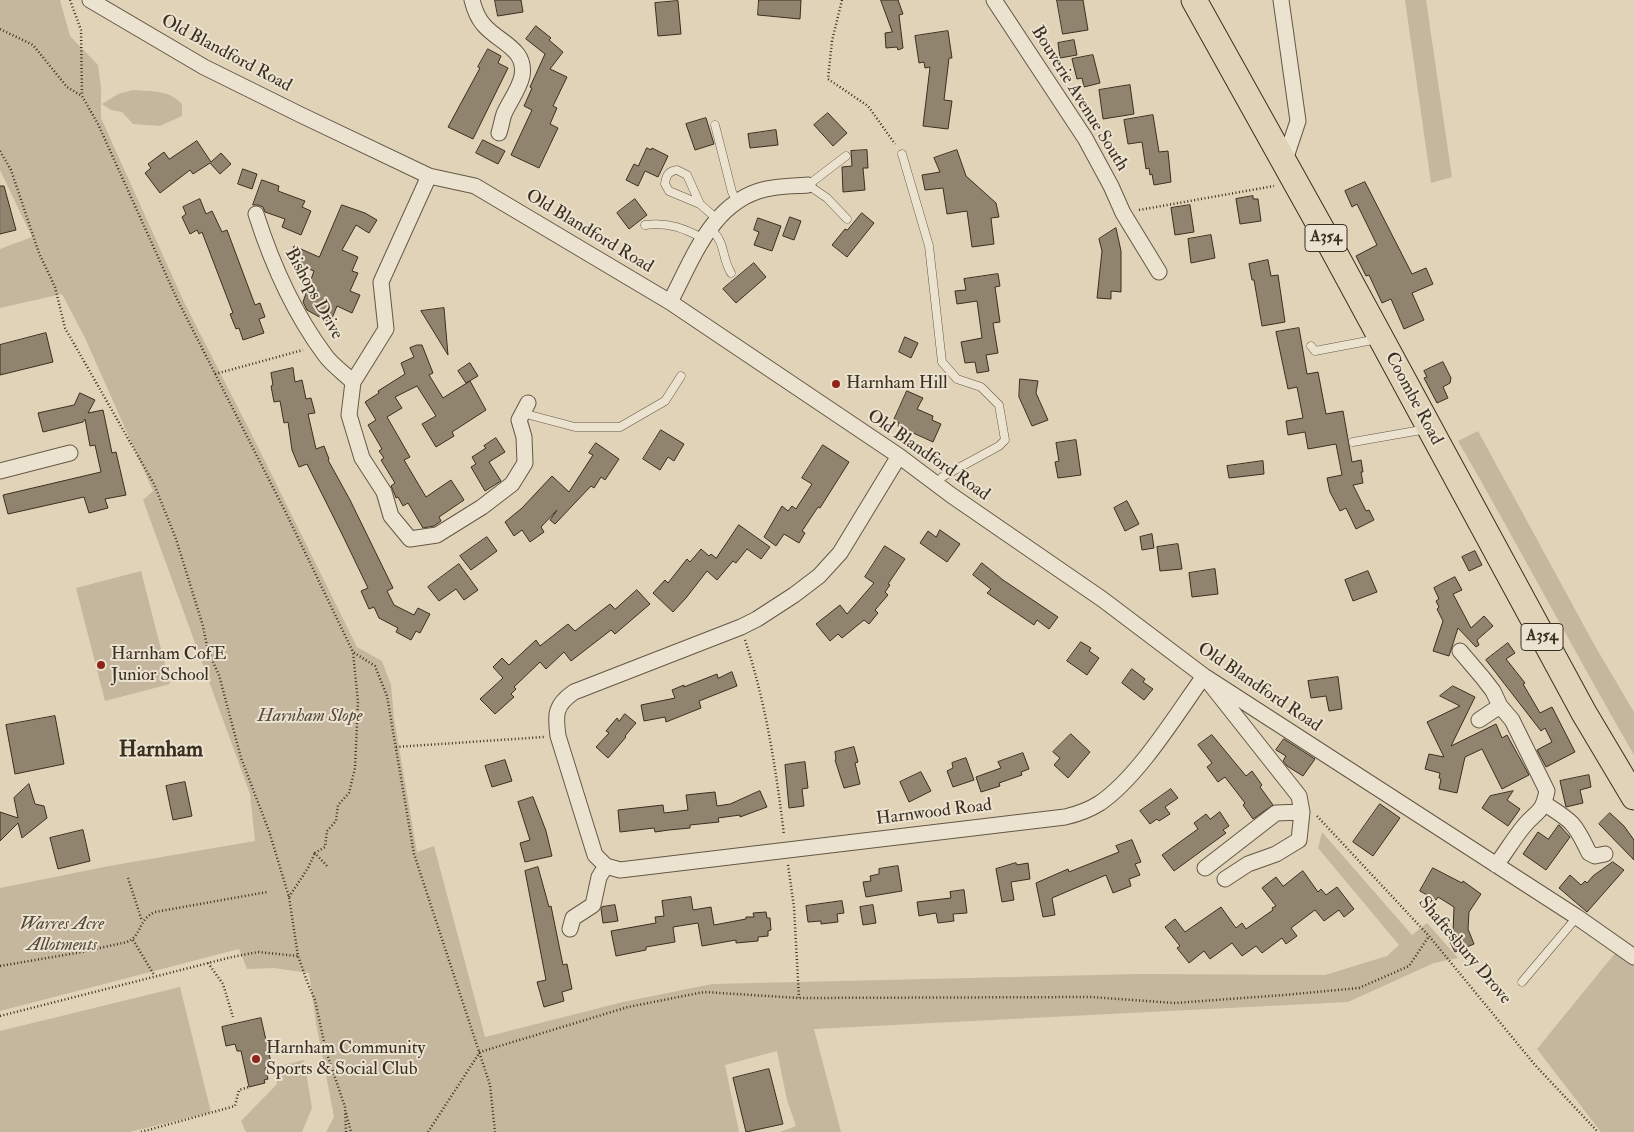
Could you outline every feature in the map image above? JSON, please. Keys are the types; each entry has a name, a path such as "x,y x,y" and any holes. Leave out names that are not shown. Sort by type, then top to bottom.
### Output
{"highway":[{"name":"Coombe Road","path":"1194,0 1290,172 1584,713 1634,797"}],"street":[{"name":"Old Blandford Road","path":"90,0 204,66 429,176 474,186 670,302 899,456 1102,598 1204,676 1577,917 1634,957"},
{"path":"472,0 483,25 512,48 518,54 521,61 522,78 504,115 499,133"},
{"name":"Bouverie Avenue South","path":"994,0 1084,138 1111,186 1123,213 1159,272"},
{"path":"1281,0 1298,121 1290,172"},
{"path":"429,176 381,282 386,329 353,382 349,415 362,458 384,492 390,516 410,539 437,535 482,507 512,484 526,463 524,437 519,420 525,408"},
{"path":"670,302 710,229 723,212 737,202 765,189 808,185"},
{"name":"Bishops Drive","path":"256,214 278,277 299,316 326,357 353,382"},
{"path":"0,471 70,453"},
{"path":"570,928 573,918 593,904 599,877 606,866 595,855 558,736 555,717 559,706 564,699 574,692 757,620 794,595 819,576 840,553 899,456"},
{"path":"1460,651 1469,659 1493,691 1500,706 1512,720 1547,791 1545,804 1541,811 1524,826 1496,865"},
{"path":"1204,676 1299,796 1302,812 1299,840 1276,854 1248,864 1225,879"},
{"name":"Harnwood Road","path":"606,866 620,870 1065,817 1084,812 1100,803 1132,774 1204,676"},
{"path":"1479,720 1500,706"},
{"path":"1545,804 1577,828 1588,860 1605,854"},
{"path":"1204,868 1276,813 1302,812"}],"lane":[{"path":"715,125 732,192 737,202"},
{"path":"902,154 929,246 942,362 957,379 981,387 999,405 1006,440 942,477 937,484"},
{"path":"846,156 808,185 827,198 847,220"},
{"path":"700,204 669,191 665,184 670,172 677,170 686,175 700,204 710,229 720,240 727,267 731,273"},
{"path":"645,225 659,223 710,229"},
{"path":"1311,346 1315,351 1380,338"},
{"path":"525,408 574,427 620,427 665,401 681,376"},
{"path":"1353,442 1429,429"},
{"path":"1522,982 1577,917"}],"path":[{"path":"70,0 81,30 82,96 98,124 177,299 287,514 353,652 358,702 355,768 349,793 338,806 336,821 328,832 325,847 315,853 308,868 289,897"},
{"path":"842,0 832,41 828,78 868,106 902,154"},
{"path":"0,30 33,45 67,87 82,96"},
{"path":"0,151 11,170 39,253 55,287 65,328 154,484 176,540 203,626 208,652 218,675 241,758 269,831 289,897 298,956 316,1000 326,1051 345,1106 351,1132"},
{"path":"1123,213 1290,172"},
{"path":"215,374 319,346"},
{"path":"741,627 758,679 777,782 794,907 799,998"},
{"path":"353,652 375,666 387,696 414,854 490,1085 495,1132"},
{"path":"396,747 558,736"},
{"name":"Shaftesbury Drove","path":"1299,796 1429,936 1535,1066 1598,1132"},
{"path":"315,853 327,866"},
{"path":"128,878 142,922"},
{"path":"133,940 142,922 147,916 155,912 267,892"},
{"path":"428,1132 480,1052 628,1007 704,992 799,998 1092,997 1174,1004 1359,988 1408,966 1429,936"},
{"path":"0,966 82,952 133,940"},
{"path":"133,940 154,975"},
{"path":"0,1016 154,975 258,952 298,956"},
{"path":"208,963 224,984 233,1017"},
{"path":"141,1132 235,1106 239,1090 249,1087"},
{"path":"345,1106 346,1132"}],"green space":[{"name":"Harnham Slope","path":"0,0 60,0 70,36 98,65 101,88 101,118 184,302 357,647 382,661 391,685 394,718 417,852 434,846 485,1037 623,1002 712,984 1139,974 1325,975 1387,956 1399,945 1318,848 1322,832 1412,935 1427,923 1458,958 1434,963 1348,1002 814,1029 841,1132 780,1132 796,1126 787,1100 777,1051 725,1065 739,1132 326,1132 334,1117 316,1023 309,973 274,968 247,969 239,949 0,1011 0,888 109,866 255,841 250,794 143,500 153,491 85,338 62,294 0,308 0,249 32,237 0,170"},
{"path":"1405,0 1426,0 1452,177 1431,183"},
{"path":"133,90 159,92 177,99 182,104 182,116 160,126 133,124 122,112 111,110 102,104 118,94"},
{"path":"1478,431 1595,646 1634,712 1634,755 1458,441"},
{"path":"141,571 170,684 105,701 76,588"},
{"path":"1616,952 1634,966 1634,1132 1601,1132 1537,1049"},
{"path":"180,987 211,1112 130,1132 0,1132 0,1031"},
{"path":"304,1060 312,1108 302,1132 246,1132 241,1121 277,1084 275,1067"}],"building":[{"path":"495,0 521,0 523,12 498,16"},
{"path":"759,0 801,0 800,19 758,15"},
{"path":"881,0 898,0 903,14 899,15 903,48 898,50 897,47 886,48 885,33 892,32"},
{"path":"1057,0 1083,0 1088,30 1063,34"},
{"path":"678,1 681,34 658,36 655,3"},
{"path":"536,26 551,38 549,40 563,52 550,69 567,77 553,106 557,108 550,124 558,128 539,168 511,155 532,110 524,106 532,88 530,87 545,54 526,39"},
{"path":"948,31 952,58 949,58 944,100 952,101 948,129 923,126 930,67 925,68 924,62 919,63 915,36"},
{"path":"1074,40 1077,55 1060,58 1058,43"},
{"path":"488,49 501,56 498,63 508,68 473,139 448,127 480,68 478,67"},
{"path":"1093,55 1100,83 1084,87 1082,78 1077,79 1072,59"},
{"path":"1130,85 1134,114 1103,119 1099,90"},
{"path":"828,113 847,133 833,146 814,125"},
{"path":"1153,115 1159,152 1168,151 1171,182 1154,185 1149,168 1146,169 1142,142 1128,144 1124,120"},
{"path":"706,118 714,144 695,150 686,124"},
{"path":"776,130 778,145 750,148 748,134"},
{"path":"483,140 505,151 498,164 476,153"},
{"path":"197,141 211,162 221,153 231,164 220,174 210,163 193,174 190,170 160,193 145,173 151,168 148,164 164,152 169,159"},
{"path":"647,148 651,150 652,148 668,156 658,177 645,171 638,186 626,180 634,164 638,166"},
{"path":"867,150 868,168 863,168 865,190 843,192 842,167 852,166 851,151"},
{"path":"957,150 966,176 996,203 999,217 991,218 994,244 972,247 967,211 947,214 943,188 925,190 922,175 940,172 934,158"},
{"path":"243,169 257,174 252,189 238,184"},
{"path":"262,180 279,186 278,191 305,201 302,207 311,211 301,235 282,227 285,219 265,212 263,207 253,205"},
{"path":"1365,182 1412,274 1426,268 1433,284 1412,293 1424,320 1404,329 1391,299 1382,303 1369,275 1366,276 1356,256 1377,245 1357,204 1352,207 1345,191"},
{"path":"0,186 4,186 16,230 0,234"},
{"path":"1253,196 1253,199 1258,199 1261,221 1240,224 1236,199"},
{"path":"200,199 206,214 212,211 222,232 227,230 255,305 260,303 265,317 259,319 264,333 243,340 239,328 236,329 230,314 233,313 202,232 199,234 197,230 190,234 182,217 186,214 183,207"},
{"path":"635,199 647,215 629,229 617,213"},
{"path":"342,205 365,213 377,220 369,233 356,225 342,250 358,257 352,271 358,273 350,291 360,295 352,313 337,306 330,323 307,310 303,302 314,271 289,261 294,246 319,257"},
{"path":"1190,205 1194,232 1175,235 1171,208"},
{"path":"862,213 874,223 847,257 832,245"},
{"path":"790,217 801,221 794,240 783,236"},
{"path":"758,218 781,226 772,251 754,245 759,232 754,230"},
{"path":"1116,228 1121,251 1121,292 1111,291 1111,299 1097,298 1102,251 1099,239"},
{"path":"1211,235 1215,258 1191,263 1188,239"},
{"path":"1268,260 1271,276 1278,275 1285,322 1262,326 1254,280 1252,280 1249,264"},
{"path":"754,263 766,277 736,303 723,289"},
{"path":"998,274 1000,286 995,287 1000,322 993,323 998,353 986,355 989,371 977,373 975,362 965,363 961,342 982,338 977,301 957,304 955,291 966,290 964,279"},
{"path":"444,308 448,355 421,311"},
{"path":"1299,328 1307,374 1318,372 1326,414 1343,411 1352,462 1361,460 1363,483 1353,485 1366,511 1369,510 1374,520 1356,529 1346,508 1340,511 1330,492 1327,478 1342,475 1336,444 1308,449 1305,432 1288,435 1286,421 1303,418 1297,387 1288,389 1276,332"},
{"path":"46,333 53,362 0,375 0,345"},
{"path":"905,337 918,343 911,358 899,352"},
{"path":"422,345 433,373 429,375 443,398 470,381 486,410 452,432 454,436 436,447 422,424 436,416 417,386 395,397 402,408 387,417 410,457 404,460 426,497 451,480 464,500 439,517 441,521 434,526 423,528 408,503 403,506 398,497 396,498 391,486 395,483 381,460 384,458 379,451 382,449 368,425 376,420 365,402 379,393 378,391 405,374 401,363 414,357 410,348"},
{"path":"1443,362 1451,378 1450,383 1443,387 1448,398 1437,403 1424,378 1427,377 1424,371"},
{"path":"470,363 478,376 466,383 458,371"},
{"path":"293,368 295,382 302,380 306,399 311,398 315,413 308,414 316,449 324,446 328,460 350,500 393,588 387,591 394,605 414,615 418,608 430,614 420,633 416,631 411,640 396,632 398,628 379,618 374,607 369,609 361,591 368,588 341,532 307,464 299,467 292,450 288,422 284,423 280,401 274,402 271,386 273,385 271,373"},
{"path":"1020,379 1038,381 1036,393 1048,420 1032,426 1019,397"},
{"path":"907,391 923,398 917,409 933,416 932,420 941,424 933,442 898,426 899,423 894,420"},
{"path":"80,393 95,400 88,413 103,410 112,453 116,452 126,495 105,499 108,508 89,513 84,497 8,514 3,495 101,472 95,445 90,446 85,419 83,422 43,432 38,413 74,405"},
{"path":"661,430 684,444 674,461 668,457 660,470 643,459"},
{"path":"496,438 505,452 489,462 501,481 485,491 471,467 476,464 472,457 486,448 484,446"},
{"path":"1076,440 1081,475 1058,478 1055,462 1059,461 1056,443"},
{"path":"596,443 619,459 605,480 601,477 594,488 591,486 555,524 550,520 557,510 541,527 544,532 530,542 522,530 514,536 505,522 522,508 552,476 569,492 593,455 589,453"},
{"path":"823,445 849,462 820,508 818,507 802,531 805,533 799,543 784,534 776,546 764,537 782,506 788,511 792,506 796,509 812,484 802,478"},
{"path":"1263,461 1264,474 1229,478 1227,466"},
{"path":"1127,501 1139,524 1125,531 1114,508"},
{"path":"739,525 770,547 761,559 747,549 736,563 733,561 717,580 707,571 673,612 653,593 665,580 668,583 687,559 690,562 701,549 709,556 711,554 716,558"},
{"path":"940,530 960,544 947,562 920,543 928,531 936,537"},
{"path":"1152,534 1154,548 1142,550 1140,537"},
{"path":"487,537 497,551 471,570 460,556"},
{"path":"1178,544 1182,569 1160,571 1157,547"},
{"path":"885,546 905,559 888,584 890,585 885,592 888,595 875,610 878,613 869,624 864,620 842,638 838,634 830,641 816,624 840,605 847,614 874,583 865,577"},
{"path":"1475,551 1482,565 1469,571 1462,557"},
{"path":"982,563 1003,580 1058,617 1049,629 1037,620 1034,625 987,593 991,589 973,575"},
{"path":"459,564 478,590 464,600 456,589 439,601 428,587"},
{"path":"1215,569 1218,594 1192,597 1189,573"},
{"path":"1368,571 1377,592 1353,601 1345,580"},
{"path":"1455,577 1462,590 1453,594 1471,628 1484,616 1493,626 1477,640 1479,645 1476,647 1458,628 1449,656 1433,651 1443,621 1437,609 1439,607 1436,601 1439,599 1434,588"},
{"path":"637,590 650,604 615,634 611,630 571,661 564,652 546,669 540,662 514,687 516,689 511,694 514,697 495,714 480,699 503,678 493,667 502,658 509,665 536,640 540,646 568,624 575,631 610,604 615,609"},
{"path":"1081,642 1091,648 1089,651 1099,658 1087,675 1067,661"},
{"path":"1508,643 1515,653 1506,659 1525,683 1523,684 1540,713 1552,707 1575,752 1546,767 1537,750 1552,742 1545,728 1541,731 1486,660"},
{"path":"1132,669 1145,679 1143,682 1153,689 1144,700 1122,683"},
{"path":"732,672 737,686 699,701 701,708 666,722 665,717 644,721 641,705 675,698 672,690 717,674 718,678"},
{"path":"1338,677 1342,709 1329,711 1326,696 1311,698 1308,681"},
{"path":"1453,686 1475,697 1451,746 1496,724 1502,738 1507,735 1529,775 1502,789 1482,749 1465,757 1457,793 1439,789 1440,773 1425,769 1429,754 1444,757 1427,722 1460,706 1440,696"},
{"path":"625,714 636,723 608,758 596,747 609,733 606,731 617,718 619,721"},
{"path":"55,716 64,764 15,774 6,725"},
{"path":"1071,734 1090,752 1068,778 1054,765 1060,758 1053,752"},
{"path":"1212,735 1246,776 1252,771 1262,785 1260,787 1273,805 1253,819 1243,805 1245,803 1225,777 1218,782 1207,767 1212,763 1198,745"},
{"path":"1284,739 1315,759 1303,776 1287,766 1283,761 1286,756 1276,750"},
{"path":"854,747 858,762 855,763 860,784 844,788 835,760 835,752"},
{"path":"1023,753 1029,769 1021,772 1022,775 999,783 1000,786 981,792 976,777 1001,768 998,762"},
{"path":"966,758 974,780 953,787 947,771 953,768 952,763"},
{"path":"505,760 512,781 492,787 485,766"},
{"path":"805,762 808,788 802,789 804,806 789,808 785,765"},
{"path":"921,772 931,791 909,802 900,782"},
{"path":"1589,775 1591,787 1580,790 1583,803 1566,807 1560,781"},
{"path":"185,782 192,816 173,820 166,786"},
{"path":"29,784 35,804 44,806 47,818 22,838 18,823 0,841 0,812 18,818 14,798"},
{"path":"1171,789 1178,798 1165,807 1170,814 1150,824 1140,811"},
{"path":"760,791 767,807 740,817 740,815 718,818 719,822 690,825 690,828 655,832 654,828 620,832 618,810 663,805 664,813 688,810 686,795 715,792 717,806 730,804"},
{"path":"1513,791 1507,800 1520,809 1508,826 1482,808 1490,796"},
{"path":"533,797 546,831 552,856 525,862 520,843 530,840 518,802"},
{"path":"1380,804 1400,818 1373,856 1353,842"},
{"path":"1220,812 1229,826 1223,830 1226,833 1174,871 1162,855 1198,829 1194,823 1206,814 1210,819"},
{"path":"1610,813 1624,826 1634,840 1634,860 1599,824"},
{"path":"1559,825 1570,837 1546,870 1523,854 1538,832 1548,839"},
{"path":"83,830 90,861 58,869 50,838"},
{"path":"1132,840 1141,862 1135,864 1140,875 1129,879 1131,886 1113,893 1106,875 1052,898 1055,915 1043,917 1036,883 1068,869 1069,872 1119,852 1116,846"},
{"path":"1613,862 1624,870 1587,912 1559,888 1570,875 1581,885 1585,881 1587,883 1593,876"},
{"path":"1016,863 1017,865 1028,863 1030,879 1011,882 1014,900 1002,902 996,869"},
{"path":"898,866 902,891 866,897 863,882 871,881 870,876 879,874 879,869"},
{"path":"538,867 549,907 551,906 563,965 567,964 572,989 562,992 564,1001 544,1007 537,982 546,980 525,871"},
{"path":"1433,868 1462,883 1463,881 1481,894 1469,912 1468,929 1474,944 1455,952 1448,938 1453,933 1454,907 1438,897 1436,900 1420,891"},
{"path":"1303,871 1318,892 1321,889 1326,895 1337,887 1354,909 1344,917 1339,910 1324,921 1315,910 1291,928 1297,936 1286,944 1282,938 1262,953 1256,946 1242,956 1232,943 1210,959 1204,951 1189,963 1177,948 1180,946 1165,927 1175,919 1185,932 1221,907 1236,928 1242,923 1246,929 1276,906 1262,888 1276,877 1283,886"},
{"path":"964,890 967,913 953,914 954,921 938,923 936,913 919,916 917,902 951,898 950,892"},
{"path":"691,897 693,910 711,907 714,925 746,919 746,917 754,917 753,913 766,912 767,918 770,918 771,930 768,931 768,936 758,937 758,941 736,943 736,940 702,946 698,923 673,927 675,942 646,947 646,950 616,956 611,931 656,923 655,917 664,916 662,901"},
{"path":"842,901 844,913 837,914 838,922 821,924 821,921 808,922 806,906"},
{"path":"615,905 618,921 603,923 602,907"},
{"path":"873,905 876,923 863,925 860,907"},
{"name":"Harnham Community Sports & Social Club","path":"261,1018 272,1067 265,1068 268,1079 264,1080 265,1083 249,1087 241,1051 237,1051 235,1044 226,1046 222,1027"},
{"path":"769,1069 783,1124 746,1132 733,1078"}],"place":[{"name":"Harnham Hill","path":"836,384"},
{"name":"Harnham CofE Junior School","path":"101,665"},
{"name":"Harnham Community Sports & Social Club","path":"256,1059"}],"district":[{"name":"Harnham","path":"161,751"}],"park label":[{"name":"Warres Acre Allotments","path":"62,935"}]}
